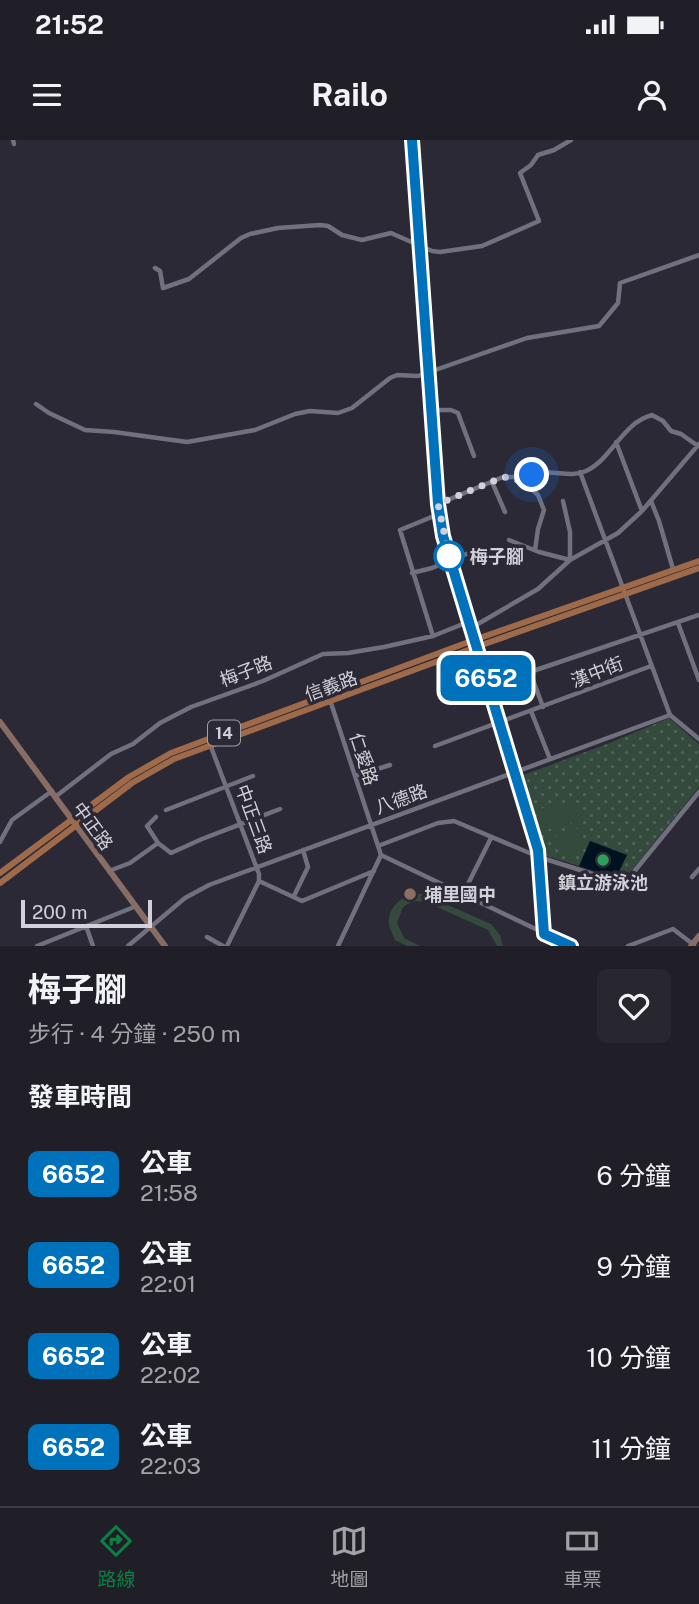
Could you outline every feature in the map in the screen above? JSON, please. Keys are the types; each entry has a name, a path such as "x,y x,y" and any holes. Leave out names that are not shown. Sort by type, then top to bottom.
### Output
{"main road":[{"path":"412,140 439,514 475,643"},
{"name":"信義路","path":"0,873 148,772 210,742 699,561"},
{"name":"信義路","path":"623,590 699,569"},
{"name":"信義路","path":"0,883 73,823"}],"street":[{"path":"155,268 160,271 163,288 172,287 197,273 241,238 278,228 308,225 328,226 342,235 362,240 391,233 432,251 482,247 537,223 538,217 520,173 531,165 538,155 554,150 568,140"},
{"path":"36,404 50,414 85,430 122,432 187,442 255,430 310,411 338,413 360,403 397,375 418,376 527,338 599,326 618,303 620,283 699,255"},
{"path":"433,410 451,410 458,414 474,456"},
{"path":"527,485 532,475 541,471 580,472 594,465 640,419 652,415 663,421 671,431 698,445"},
{"path":"616,441 642,511"},
{"name":"梅子路","path":"0,842 12,820 111,754 133,744 160,723 191,707 263,681 323,653 361,651 433,636 470,625 538,589 570,560 606,541 642,511 698,445"},
{"path":"580,472 670,715 699,739"},
{"path":"438,504 452,496 509,476 527,485 538,495 544,510 538,529 536,550"},
{"path":"492,482 505,512"},
{"path":"509,540 570,560 570,532 563,501"},
{"path":"651,501 673,569"},
{"path":"433,636 400,530 439,514"},
{"path":"412,573 481,548"},
{"path":"542,707 530,672 699,615"},
{"path":"678,622 699,680"},
{"path":"475,643 538,857 544,934"},
{"name":"漢中街","path":"435,746 651,666"},
{"name":"仁愛路","path":"330,699 381,855"},
{"path":"531,711 550,759"},
{"name":"八德路","path":"128,946 185,898 209,885 670,715"},
{"name":"中正路","path":"0,722 165,946"},
{"path":"694,735 699,728"},
{"name":"中正三路","path":"210,742 257,866 259,881 225,946"},
{"path":"355,776 390,765"},
{"path":"166,810 253,776"},
{"path":"378,846 438,823 454,821 538,857 624,884 699,792"},
{"path":"156,817 147,826 158,843 171,853 240,823 280,810"},
{"path":"463,894 491,838"},
{"path":"109,871 130,863 158,843"},
{"path":"294,896 308,867 303,850"},
{"path":"338,946 381,855 571,946"},
{"path":"692,877 699,869"},
{"path":"259,881 302,901 375,870"},
{"path":"37,946 134,907"},
{"path":"86,926 93,946"},
{"path":"628,946 673,929 692,945 699,936"},
{"path":"207,937 225,946"}],"green space":[{"path":"669,718 699,744 699,787 624,880 541,854 521,776"},
{"path":"575,800 580,821 541,831 536,810"},
{"path":"580,828 587,848 561,856 555,836"},
{"path":"423,894 491,924 500,935 503,946 497,946 488,930 426,902 413,901 403,907 397,923 404,938 420,946 407,946 395,940 389,925 394,906 404,898"}],"water":[{"name":"鎮立游泳池","path":"590,841 627,855 616,878 579,866"}],"bus line":[{"name":"6652","path":"412,140 438,504 443,536 538,850 544,934 571,946"}],"place":[{"name":"梅子腳","path":"449,556"},
{"name":"鎮立游泳池","path":"603,860"},
{"name":"埔里國中","path":"410,894"}],"route":[{"path":"449,556 438,504 503,477 509,476 527,485 532,475"}]}
